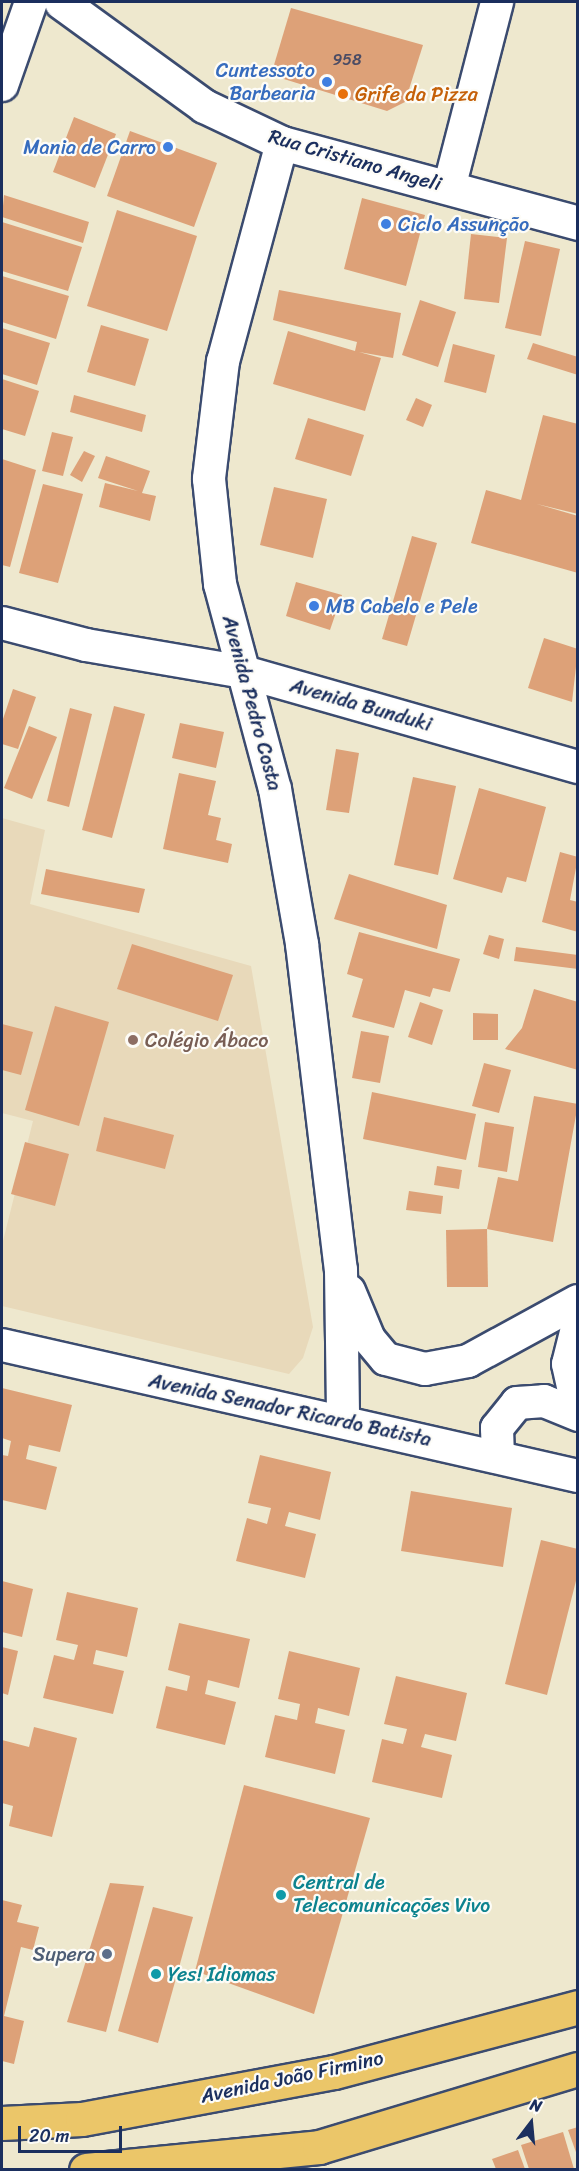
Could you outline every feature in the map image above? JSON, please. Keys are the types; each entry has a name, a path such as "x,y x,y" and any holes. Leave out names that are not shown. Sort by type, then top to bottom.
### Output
{"main road":[{"name":"Avenida João Firmino","path":"2,2124 82,2119 334,2072 578,2007"},
{"path":"87,2169 319,2147 578,2069"}],"street":[{"path":"2,85 32,2"},
{"name":"Rua Cristiano Angeli","path":"61,2 204,106 282,142 578,223"},
{"path":"449,188 497,2"},
{"name":"Avenida Pedro Costa","path":"282,142 213,418 212,537 275,789 302,944 341,1270"},
{"name":"Avenida Bunduki","path":"2,623 86,645 244,672 578,767"},
{"path":"341,1270 369,1339 386,1359 417,1369 468,1361 578,1301"},
{"path":"341,1270 343,1420"},
{"path":"578,1324 568,1377 578,1409"},
{"name":"Avenida Senador Ricardo Batista","path":"2,1345 343,1420 578,1476"},
{"path":"498,1457 497,1428 517,1403 544,1401 578,1415"}],"shaded area":[{"name":"Colégio Ábaco","path":"2,818 45,830 30,904 251,966 313,1327 303,1358 289,1374 2,1306 2,1245 33,1121 2,1113"}],"building":[{"path":"291,8 423,45 405,102 387,111 271,75"},
{"path":"74,117 116,134 95,188 53,172"},
{"path":"130,131 217,163 194,227 107,196"},
{"path":"4,195 89,222 83,243 2,217"},
{"path":"362,198 425,215 406,286 344,269"},
{"path":"117,210 197,236 167,331 87,306"},
{"path":"2,222 82,247 68,291 2,271"},
{"path":"471,234 507,238 499,303 464,299"},
{"path":"525,241 560,249 541,336 505,328"},
{"path":"2,276 69,296 56,339 2,322"},
{"path":"279,290 401,313 393,358 359,352 381,358 365,411 273,384 288,331 355,351 357,342 273,320"},
{"path":"420,300 456,312 438,367 402,355"},
{"path":"101,325 149,339 135,386 87,372"},
{"path":"2,328 50,343 37,385 2,374"},
{"path":"533,343 578,357 578,375 527,359"},
{"path":"453,344 495,355 486,393 444,382"},
{"path":"2,379 39,391 25,436 2,429"},
{"path":"74,395 146,415 142,432 70,412"},
{"path":"416,398 432,405 423,427 406,420"},
{"path":"543,415 578,424 578,514 537,504 578,516 578,573 471,543 486,490 521,500"},
{"path":"308,418 364,435 351,476 295,459"},
{"path":"52,432 73,437 63,476 42,471"},
{"path":"84,451 95,456 82,482 70,475"},
{"path":"106,456 150,471 142,493 156,496 150,521 99,507 105,483 138,491 98,478"},
{"path":"2,459 36,470 10,567 2,565"},
{"path":"43,484 83,494 58,583 19,573"},
{"path":"274,487 327,499 313,558 260,545"},
{"path":"412,536 437,543 407,646 382,639"},
{"name":"MB Cabelo e Pele","path":"296,582 342,595 330,630 286,616"},
{"path":"544,638 578,649 572,702 528,688"},
{"path":"13,689 36,697 18,749 2,744 2,722"},
{"path":"114,706 145,714 112,838 82,830"},
{"path":"70,708 92,714 69,807 47,801"},
{"path":"180,723 224,732 216,768 172,758"},
{"path":"29,726 57,737 32,799 4,788"},
{"path":"336,749 359,753 349,813 326,810"},
{"path":"179,773 216,781 208,815 221,818 216,840 232,844 228,863 163,849"},
{"path":"413,777 456,786 438,875 394,865"},
{"path":"479,788 546,807 526,882 507,877 502,893 453,879"},
{"path":"560,852 578,857 570,900 578,902 578,932 542,922"},
{"path":"46,869 145,889 139,913 41,894"},
{"path":"349,874 447,905 437,949 334,919"},
{"path":"359,932 460,959 450,992 433,988 430,997 405,990 394,1028 352,1017 363,979 347,974"},
{"path":"489,935 504,939 499,959 483,954"},
{"path":"132,944 233,975 218,1021 117,989"},
{"path":"516,947 578,955 578,969 514,961"},
{"path":"534,989 578,1002 578,1070 505,1049 522,1028"},
{"path":"420,1002 443,1010 432,1045 408,1037"},
{"path":"55,1006 109,1022 79,1126 25,1110"},
{"path":"473,1013 498,1014 498,1040 473,1040"},
{"path":"2,1024 33,1032 21,1075 2,1070"},
{"path":"361,1031 389,1036 380,1083 352,1078"},
{"path":"484,1063 511,1070 499,1113 472,1106"},
{"path":"372,1092 476,1114 466,1160 363,1139"},
{"path":"534,1096 578,1104 553,1242 487,1229 498,1177 518,1181"},
{"path":"104,1117 174,1135 165,1169 96,1151"},
{"path":"485,1122 514,1127 507,1172 478,1167"},
{"path":"25,1142 69,1154 55,1206 11,1194"},
{"path":"437,1166 462,1170 459,1189 434,1185"},
{"path":"409,1191 443,1196 441,1214 406,1210"},
{"path":"487,1229 488,1287 447,1287 446,1230"},
{"path":"2,1388 72,1405 60,1452 29,1445 26,1459 57,1467 46,1510 2,1500 2,1455 8,1456 11,1441 2,1438"},
{"path":"260,1455 331,1472 320,1520 289,1512 285,1526 316,1534 305,1578 236,1561 247,1518 267,1524 271,1508 248,1503"},
{"path":"411,1491 512,1508 503,1567 401,1551"},
{"path":"541,1540 578,1549 578,1573 547,1695 505,1684"},
{"path":"2,1581 33,1589 22,1637 2,1632"},
{"path":"67,1592 138,1608 127,1657 96,1650 93,1664 124,1671 113,1714 43,1698 54,1655 74,1660 78,1645 56,1640"},
{"path":"179,1623 250,1639 239,1688 208,1680 205,1694 236,1702 225,1745 156,1728 166,1686 187,1691 190,1676 168,1670"},
{"path":"2,1647 18,1651 8,1695 2,1693"},
{"path":"289,1651 360,1668 349,1716 318,1708 315,1723 345,1730 335,1774 265,1757 275,1715 297,1720 300,1704 278,1699"},
{"path":"396,1676 467,1693 456,1741 425,1734 421,1747 452,1755 442,1798 372,1782 382,1739 403,1744 407,1729 384,1724"},
{"path":"34,1727 77,1738 52,1837 9,1826 13,1806 2,1803 2,1740 29,1747"},
{"name":"Central de Telecomunicações Vivo","path":"244,1785 370,1818 314,2014 195,1971"},
{"name":"Supera","path":"110,1883 144,1886 106,2032 67,2022"},
{"path":"2,1900 22,1905 17,1922 39,1927 33,1950 21,1947 4,2016 24,2021 14,2064 2,2061"},
{"name":"Yes! Idiomas","path":"153,1907 193,1917 158,2043 118,2031"},
{"path":"578,2127 578,2155 577,2155 568,2130"},
{"path":"563,2132 574,2169 529,2169 521,2145"},
{"path":"518,2150 525,2169 496,2169 492,2159"}],"place":[{"name":"Cuntessoto Barbearia","path":"327,82"},
{"name":"Grife da Pizza","path":"343,94"},
{"name":"Mania de Carro","path":"168,147"},
{"name":"Ciclo Assunção","path":"386,224"},
{"name":"MB Cabelo e Pele","path":"314,606"},
{"name":"Colégio Ábaco","path":"133,1040"},
{"name":"Central de Telecomunicações Vivo","path":"281,1895"},
{"name":"Supera","path":"107,1954"},
{"name":"Yes! Idiomas","path":"156,1974"}]}
